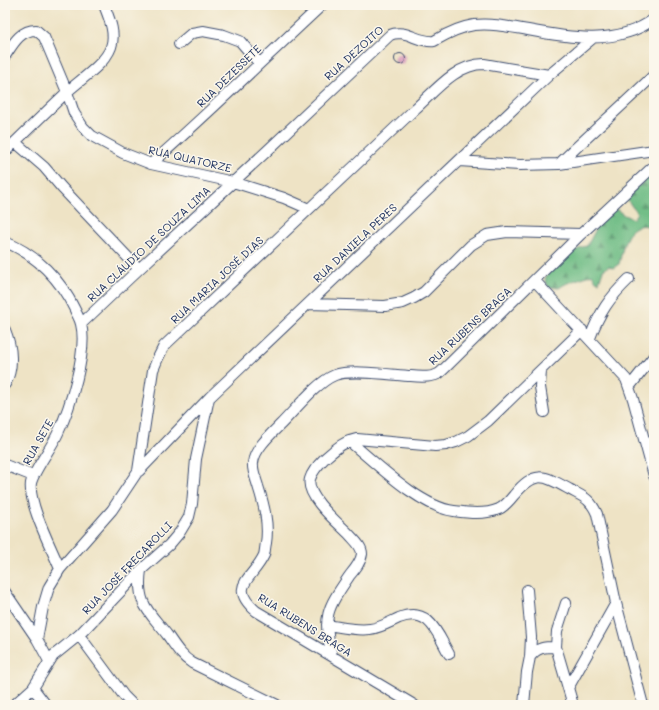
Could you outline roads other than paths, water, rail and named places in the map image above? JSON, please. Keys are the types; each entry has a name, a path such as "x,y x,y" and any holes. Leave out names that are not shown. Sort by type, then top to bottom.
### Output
{"street":[{"path":"5,152 102,60 111,47 113,33 104,5"},
{"name":"RUA DEZESSETE","path":"152,164 322,5"},
{"path":"593,38 630,32 654,19"},
{"name":"RUA DEZOITO","path":"233,182 385,39 394,33 402,32 423,41 430,42 459,29 473,25 487,25 506,26 557,35 593,38"},
{"name":"RUA QUATORZE","path":"5,56 21,35 28,31 36,30 44,38 78,121 92,136 122,153 152,164 233,182 284,198 309,209"},
{"path":"178,44 192,33 203,31 224,35 240,41 260,63"},
{"name":"RUA DANIELA PERES","path":"138,471 210,396 459,162 549,75 593,38"},
{"name":"RUA MARIA JOSÉ DIAS","path":"37,639 42,607 49,587 60,569 112,510 138,471 154,370 164,346 456,72 475,64 484,64 549,75"},
{"path":"559,164 654,75"},
{"path":"15,142 44,167 139,269"},
{"path":"459,162 520,165 559,164 654,150"},
{"name":"RUA RUBENS BRAGA","path":"414,705 256,610 249,604 243,595 242,588 264,554 266,540 264,504 252,463 255,455 265,441 314,390 335,375 350,372 417,377 437,374 535,281 581,234 654,166"},
{"name":"RUA CLÁUDIO DE SOUZA LIMA","path":"81,324 233,182"},
{"path":"308,304 385,306 403,303 424,292 471,245 487,235 506,232 581,234"},
{"path":"5,242 17,246 32,256 53,277 72,305 81,324"},
{"path":"590,338 604,307 615,292 629,279"},
{"path":"535,281 590,338 626,379 630,386 654,476"},
{"name":"RUA SETE","path":"60,569 34,508 31,494 31,484 33,476 58,433 71,402 81,354 81,324"},
{"path":"5,330 12,357 8,379 5,384"},
{"path":"332,656 327,637 328,612 334,598 361,560 362,552 360,546 325,510 312,493 310,478 319,464 343,443 357,439 435,446 456,442 468,436 488,421 582,330"},
{"path":"630,386 654,356"},
{"path":"541,370 540,387 544,412"},
{"name":"RUA JOSÉ FRECAROLLI","path":"14,705 33,688 53,656 79,635 141,570 169,545 180,532 189,517 192,504 196,459 210,396"},
{"path":"349,441 405,486 440,508 453,511 478,513 491,511 500,508 510,500 522,485 538,477 546,477 586,498 592,504 597,514 616,603 643,705"},
{"path":"5,465 33,476"},
{"path":"141,570 140,589 142,601 147,611 184,658 192,664 272,704"},
{"path":"524,705 531,637 527,590"},
{"path":"5,592 37,639 49,661"},
{"path":"566,603 556,631 556,647 573,705"},
{"path":"568,688 616,603"},
{"path":"327,625 370,629 407,615 416,614 426,618 433,625 449,654"},
{"path":"79,635 124,696 133,705"},
{"path":"530,657 534,651 539,649 556,647"},
{"path":"33,688 46,705"}]}
